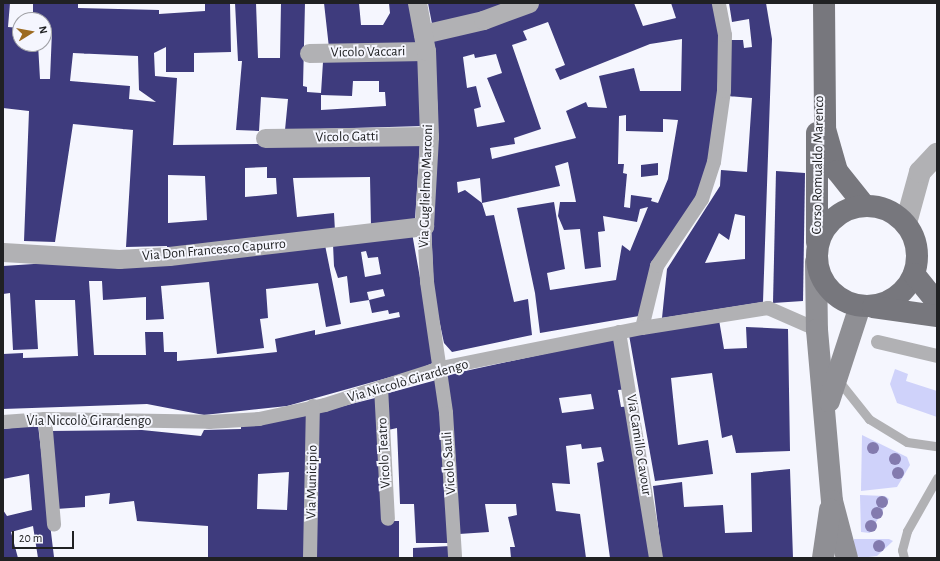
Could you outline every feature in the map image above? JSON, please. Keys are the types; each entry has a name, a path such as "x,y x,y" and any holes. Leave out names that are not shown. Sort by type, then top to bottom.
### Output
{"main road":[{"name":"Corso Romualdo Marenco","path":"824,3 823,60 825,129 830,155 849,190 864,205"},
{"name":"Corso Romualdo Marenco","path":"823,60 817,106 817,330 826,408 832,501 847,558"},
{"path":"866,306 893,299 914,274 917,248 906,223 887,209 864,205 838,214 828,223 817,254 820,274 835,295 866,306 937,316"},
{"path":"914,274 937,302"},
{"name":"Corso Romualdo Marenco","path":"826,408 836,377 866,306"},
{"name":"Corso Romualdo Marenco","path":"823,558 832,501"}],"street":[{"name":"Via Guglielmo Marconi","path":"417,3 424,43 429,136 424,226 427,282 442,368"},
{"name":"Vicolo Vaccari","path":"309,53 424,43 529,3"},
{"path":"642,328 657,266 702,199 714,162 724,91 725,35 719,3"},
{"name":"Vicolo Gatti","path":"265,138 429,136"},
{"path":"906,223 920,172 937,154"},
{"name":"Via Don Francesco Capurro","path":"3,252 119,259 169,256 424,226"},
{"name":"Via Niccolò Girardengo","path":"3,422 45,419 232,422 313,406 442,368 642,328 768,308 807,325"},
{"name":"Via Camillo Cavour","path":"619,332 656,558"},
{"path":"878,342 937,356"},
{"name":"Vicolo Sauli","path":"442,368 455,558"},
{"name":"Vicolo Teatro","path":"381,387 388,519"},
{"name":"Via Municipio","path":"310,558 313,406"},
{"path":"45,419 54,525"}],"lane":[{"path":"836,377 869,419 907,442 937,446"},
{"path":"904,558 902,550 906,531 937,478"}],"shaded area":[{"path":"895,369 908,374 906,381 937,391 937,417 897,403 890,384"},
{"path":"862,435 907,457 910,465 897,487 861,491"},
{"path":"860,495 885,496 889,499 870,533 861,532"},
{"path":"854,539 889,539 893,541 877,556 860,558 854,553"}],"building":[{"path":"3,3 10,3 8,27 12,27 12,52 38,52 40,79 50,79 52,12 33,12 33,3 78,3 78,8 159,10 159,14 205,11 205,3 230,3 231,52 194,53 194,72 166,72 166,47 154,53 155,76 177,78 173,145 420,142 415,220 371,226 370,177 293,178 297,217 334,213 335,231 167,250 167,246 126,247 133,130 73,124 55,242 24,241 29,111 3,108","holes":["73,53 138,56 139,90 156,102 129,99 130,86 70,81","267,167 267,178 276,178 277,194 245,197 245,168","168,175 205,176 207,220 168,223"]},
{"path":"235,3 256,3 258,58 280,58 281,3 305,3 303,86 307,87 307,92 321,93 323,62 419,59 423,126 285,130 288,99 261,97 259,131 236,130 242,61 238,61","holes":["353,81 379,81 379,92 385,92 386,106 321,110 321,95 352,96"]},
{"path":"324,3 359,3 361,25 383,25 390,13 389,3 409,3 418,46 329,48"},
{"path":"428,3 509,3 477,15 432,24"},
{"path":"541,3 634,3 643,26 676,18 671,3 715,3 721,38 713,154 701,189 639,316 540,333 535,293 517,208 554,202 565,269 547,273 550,290 616,280 622,245 630,251 648,207 640,209 637,222 603,216 605,231 598,232 601,267 585,269 580,229 564,230 558,216 560,202 576,202 568,162 555,166 560,186 482,203 486,216 494,215 514,302 528,299 532,335 452,352 444,343 434,296 431,223 438,114 433,38","holes":["548,22 565,65 555,69 560,80 650,44 682,39 681,91 640,91 634,68 599,76 607,108 588,107 586,102 566,111 576,138 492,159 490,148 515,144 514,138 541,129 512,45 527,40 523,31","474,54 475,58 496,54 502,73 487,78 505,122 477,127 474,109 481,107 476,86 467,88 463,57","626,115 626,131 663,132 663,119 678,120 668,179 658,203 651,201 652,198 631,195 630,208 624,207 627,174 623,173 624,164 618,164 619,116","480,178 482,203 465,190 458,193 457,182"]},
{"path":"729,3 766,3 772,39 763,302 662,318 667,269 720,186 721,170 747,172 752,98 728,96 730,40 743,40 744,48 752,47 749,19 732,22","holes":["735,214 745,216 745,259 705,263 719,233 729,240"]},
{"path":"658,163 658,175 641,177 641,165"},
{"path":"776,171 805,173 803,301 773,303"},
{"path":"412,233 435,362 419,369 287,406 204,415 147,404 3,409 3,354 23,353 23,358 78,356 75,300 35,300 38,349 13,350 10,293 3,294 3,266 325,245 341,324 326,327 318,283 266,289 268,318 260,319 264,348 217,354 209,282 161,286 164,319 146,320 146,297 103,300 102,281 89,281 94,355 146,355 145,332 163,332 164,352 177,352 177,361 277,352 275,339 315,330 315,335 400,317 399,312 389,314 388,310 372,313 369,300 350,303 347,276 338,278 334,266 333,244","holes":["366,251 368,258 378,257 381,274 365,277 361,252","383,289 385,296 369,300 367,292"]},
{"path":"719,320 724,349 747,348 746,327 788,329 790,451 736,453 732,435 722,438 712,373 671,378 678,445 708,440 713,474 655,481 629,335"},
{"path":"618,338 628,389 618,390 621,407 631,406 652,558 610,558 597,463 604,461 601,447 582,449 581,444 566,446 570,484 552,483 556,511 580,514 586,558 511,558 510,547 515,547 508,517 517,515 516,504 485,504 489,532 459,534 447,375","holes":["591,394 594,409 562,413 559,398"]},
{"path":"440,379 452,543 416,543 414,504 400,504 397,428 388,430 385,394"},
{"path":"379,397 383,521 399,521 399,558 315,558 316,413"},
{"path":"311,415 306,558 208,558 208,526 137,521 134,501 109,504 110,493 85,496 85,507 56,509 50,431 142,430 201,436 204,430 241,429 241,425","holes":["289,472 287,510 257,509 258,474"]},
{"path":"38,425 54,557 38,558 33,526 11,532 18,558 3,558 3,510 7,516 32,510 29,474 3,479 3,429"},
{"path":"790,469 793,558 662,558 653,486 682,482 684,507 723,505 725,533 752,532 751,473"},
{"path":"451,546 451,558 413,558 413,548"}]}
